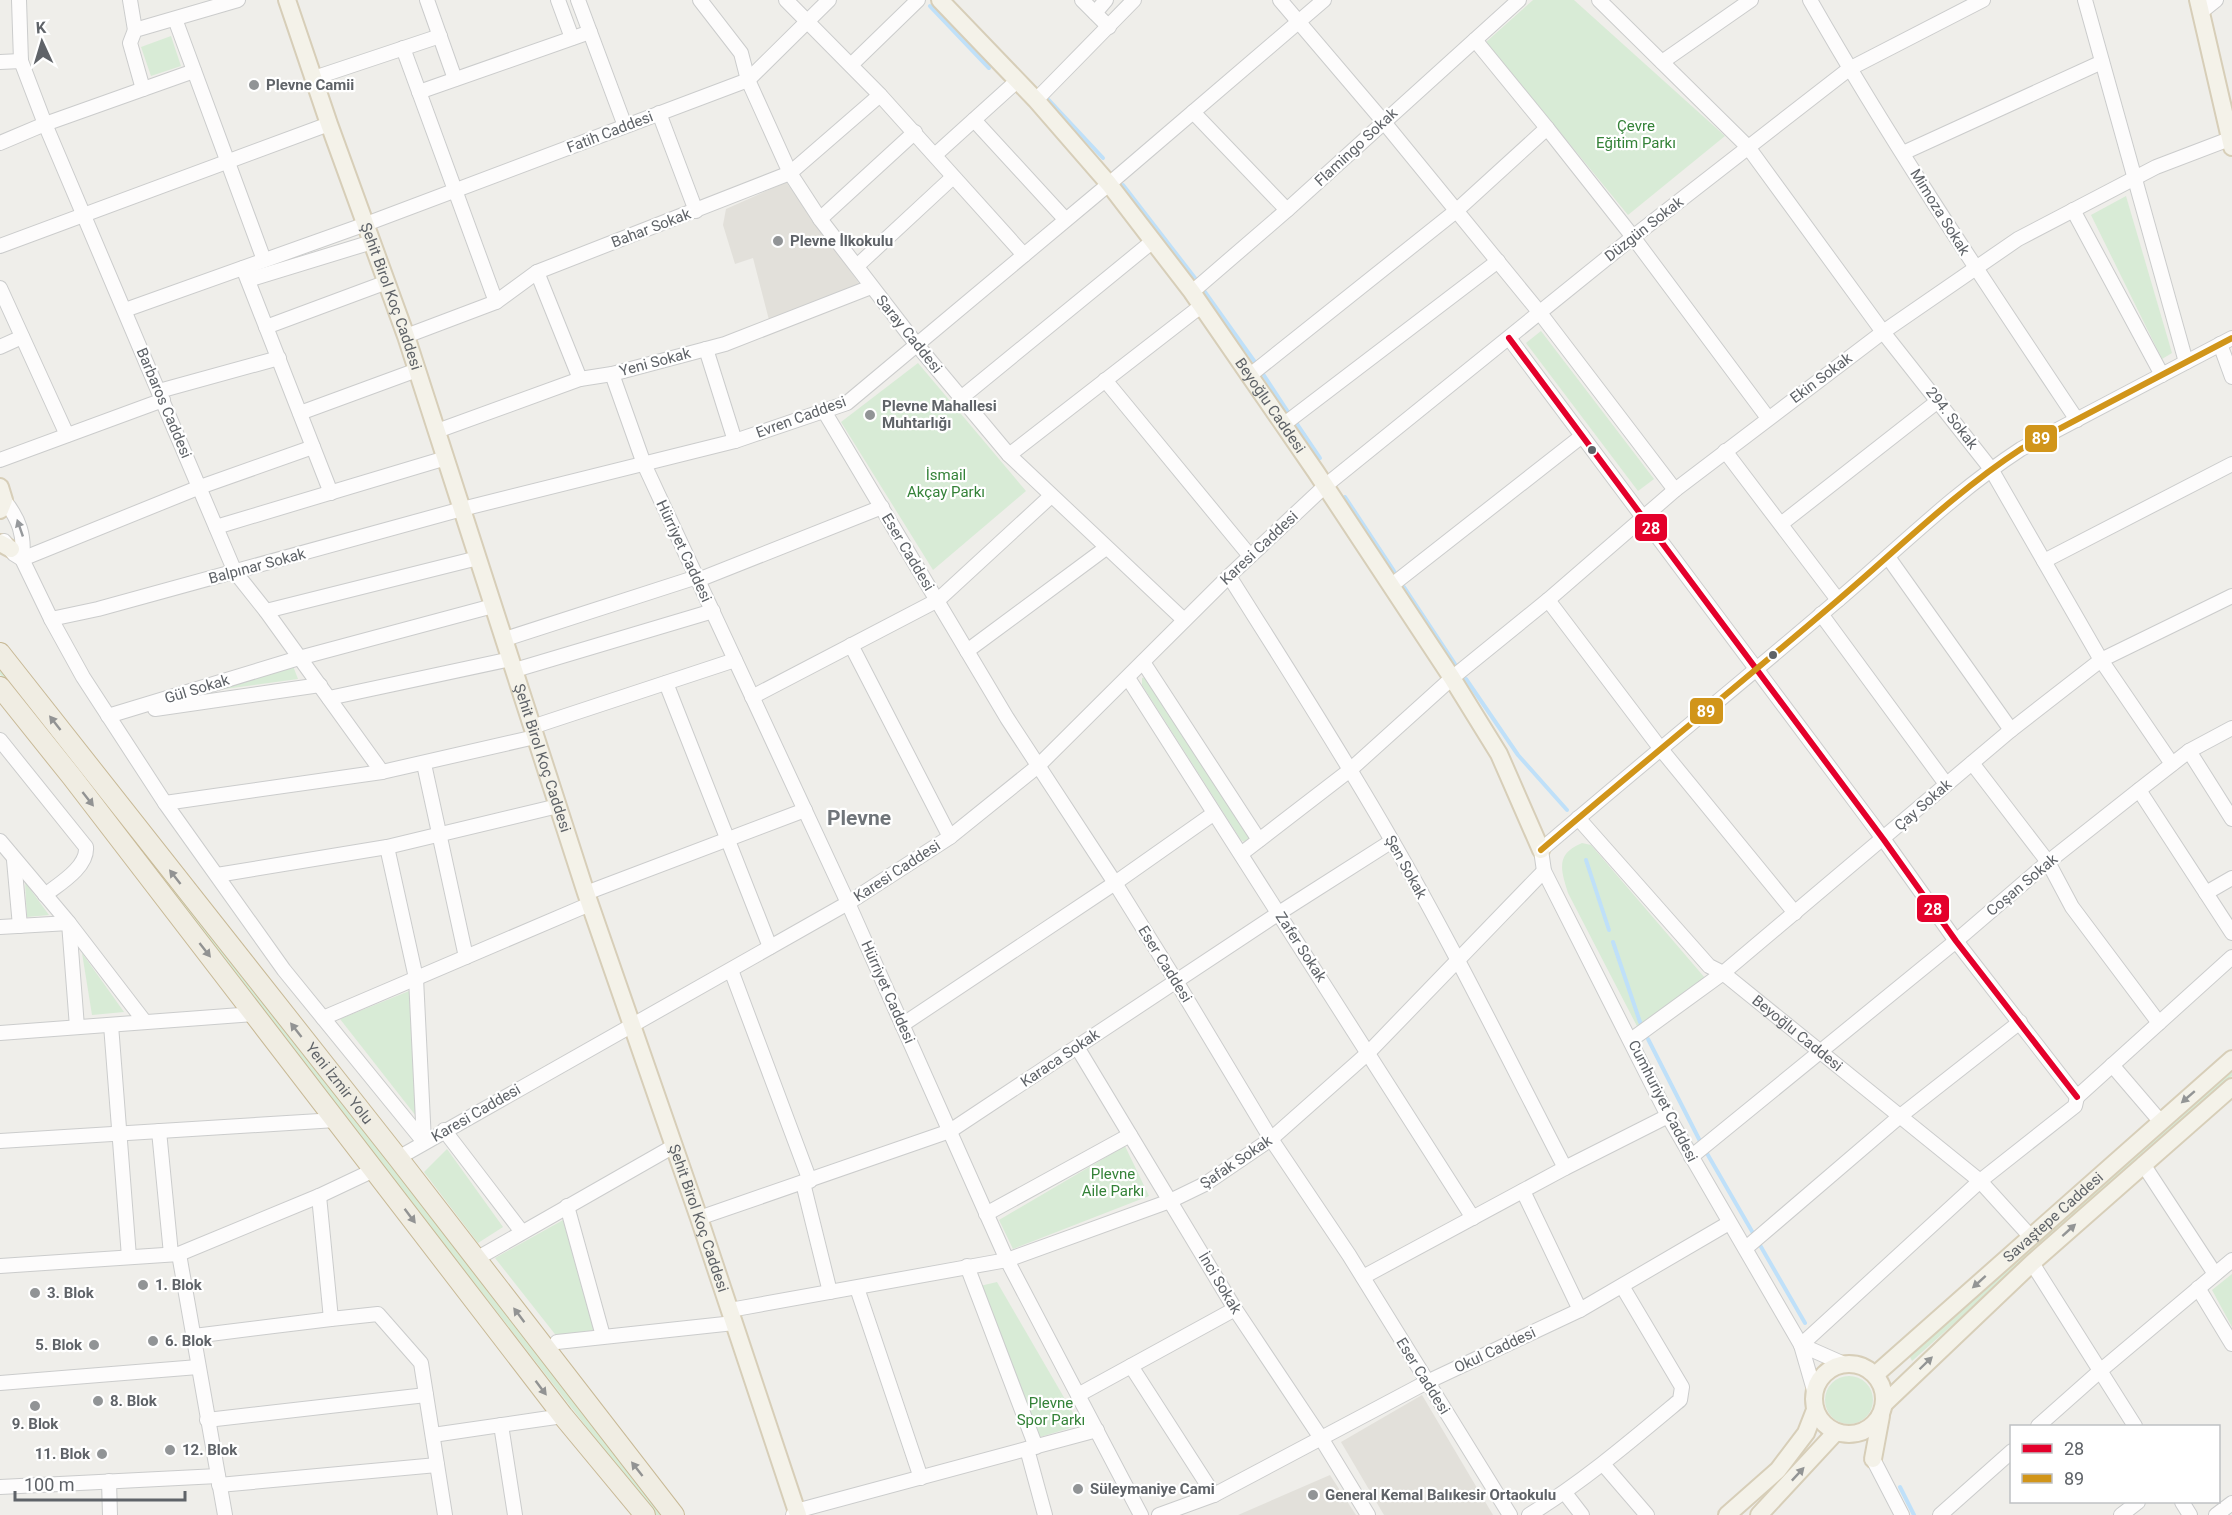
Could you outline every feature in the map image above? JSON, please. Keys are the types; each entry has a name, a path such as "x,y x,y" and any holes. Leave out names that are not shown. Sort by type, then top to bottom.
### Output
{"highway":[{"name":"Yeni İzmir Yolu","path":"0,653 398,1158 674,1515"},
{"name":"Yeni İzmir Yolu","path":"0,687 563,1416 645,1515"}],"main road":[{"name":"Şehit Birol Koç Caddesi","path":"287,0 406,336 588,899 699,1218 796,1514"},
{"name":"Beyoğlu Caddesi","path":"940,0 1036,100 1108,184 1153,241 1198,292 1256,371 1290,421 1325,486 1392,585 1499,754 1541,850"},
{"path":"2200,6 2231,141"},
{"name":"Savaştepe Caddesi","path":"1875,1375 2232,1059"},
{"name":"Savaştepe Caddesi","path":"1883,1409 2032,1263 2232,1087"},
{"path":"1727,1515 1778,1470 1793,1451 1806,1433 1815,1410 1814,1390 1825,1372 1844,1364 1855,1364 1866,1368 1881,1383 1883,1409 1873,1459"},
{"path":"1764,1513 1841,1433 1857,1434 1867,1430 1875,1423 1883,1409"},
{"path":"1815,1410 1827,1427 1860,1443 1873,1459"}],"street":[{"name":"Barbaros Caddesi","path":"20,0 21,62 45,124 235,573 266,611 382,772"},
{"path":"130,0 135,30 130,43 143,89"},
{"path":"135,30 238,0"},
{"path":"427,0 455,79"},
{"path":"578,0 625,126"},
{"name":"Saray Caddesi","path":"700,0 741,53 748,80 790,173 820,219 871,287 1009,455 1184,620"},
{"path":"786,0 880,94 1024,255"},
{"name":"Fatih Caddesi","path":"245,274 264,260 366,224 748,80 829,0"},
{"path":"851,65 918,0"},
{"path":"1082,0 1109,27"},
{"path":"1095,13 1106,0"},
{"path":"1036,100 1134,0"},
{"path":"1280,0 1383,121 1540,313 1675,490"},
{"name":"Evren Caddesi","path":"462,509 735,441 847,403 1324,0"},
{"name":"Flamingo Sokak","path":"1009,455 1105,380 1383,121 1519,0"},
{"name":"294. Sokak","path":"1599,0 1748,147 1883,332 1991,469 2101,660 2172,764"},
{"path":"1662,62 1751,0"},
{"name":"Mimoza Sokak","path":"1810,0 1849,69 1976,268 2077,420"},
{"name":"Düzgün Sokak","path":"1325,486 1633,237 1849,69 1983,0"},
{"path":"2085,0 2186,362"},
{"path":"2200,6 2216,0"},
{"path":"563,1 572,38"},
{"path":"175,19 264,260"},
{"path":"418,92 590,32"},
{"path":"314,78 440,36"},
{"path":"1475,40 1633,237 1768,418"},
{"path":"403,48 496,302"},
{"path":"0,62 21,62"},
{"path":"1903,153 2102,62"},
{"path":"0,143 45,124 194,71"},
{"path":"935,155 1017,81"},
{"name":"Bahar Sokak","path":"406,336 496,302 537,272 790,173 880,94"},
{"path":"1193,112 1287,210"},
{"path":"659,113 696,211"},
{"path":"974,120 1065,219"},
{"path":"0,246 330,124"},
{"path":"1256,371 1456,211 1547,128"},
{"path":"820,219 915,132"},
{"name":"Ekin Sokak","path":"1241,854 1350,770 1452,678 1548,600 1675,490 1883,332 2018,239 2156,167 2231,141"},
{"path":"857,266 953,177"},
{"path":"2073,210 2162,375"},
{"path":"961,398 1153,241"},
{"path":"125,310 245,274 372,242"},
{"path":"1290,421 1498,261"},
{"path":"537,272 580,379"},
{"path":"245,274 332,493"},
{"path":"266,327 387,282"},
{"name":"Yeni Sokak","path":"437,430 580,379 612,374 725,344 871,287"},
{"path":"0,288 68,435"},
{"path":"0,346 22,337"},
{"path":"1509,338 1884,840 1956,941 2077,1097"},
{"path":"1541,850 1660,748 1757,670 1954,498 1991,469 2021,449 2226,341 2232,377"},
{"path":"706,349 735,441"},
{"path":"0,460 68,435 161,396 279,358"},
{"path":"300,413 417,370"},
{"name":"Hürriyet Caddesi","path":"612,374 644,464 848,903 1007,1260 1141,1515"},
{"path":"1105,380 1250,556"},
{"path":"1781,524 1938,401"},
{"name":"Eser Caddesi","path":"824,411 1007,718 1176,981 1271,1139 1363,1277 1510,1515"},
{"path":"1392,585 1582,436"},
{"path":"8,547 200,487 313,447"},
{"path":"1725,451 1838,600"},
{"path":"216,527 446,458"},
{"path":"2044,561 2232,464"},
{"name":"Karesi Caddesi","path":"398,1158 848,903 950,837 1038,766 1229,576 1325,486"},
{"path":"752,697 938,600 1051,496"},
{"path":"1,499 20,525 24,543 8,547"},
{"path":"505,639 698,579 882,507"},
{"name":"Balpınar Sokak","path":"51,619 235,573 462,509"},
{"path":"8,547 108,716 165,803 284,970 424,1142"},
{"path":"967,651 1106,548"},
{"path":"1888,557 2011,730"},
{"path":"266,611 478,558"},
{"name":"Şen Sokak","path":"1229,576 1392,841 1457,960 1565,1168"},
{"name":"Çay Sokak","path":"1631,1040 1724,973 1884,840 2011,730 2101,660 2232,596"},
{"path":"1548,600 1660,748 1795,913"},
{"name":"Gül Sokak","path":"108,716 298,658 493,606"},
{"path":"329,698 513,664 712,611"},
{"path":"1821,614 1946,784"},
{"path":"851,645 950,837"},
{"path":"165,803 423,764 533,732 735,660"},
{"path":"1143,662 1259,840"},
{"name":"Zafer Sokak","path":"1128,678 1473,1218"},
{"path":"666,683 770,947"},
{"name":"Gül Sokak","path":"108,716 320,685"},
{"name":"Coşan Sokak","path":"1691,1157 1956,941 2048,862 2189,751 2232,728"},
{"path":"0,740 86,847 82,863 45,895"},
{"path":"2189,751 2232,819"},
{"path":"1972,763 2048,862 2072,907 2159,1023"},
{"path":"423,764 466,957"},
{"path":"2139,790 2232,933"},
{"path":"217,874 387,847 558,806"},
{"path":"323,1018 466,957 588,899 805,810"},
{"path":"902,1025 1213,814"},
{"name":"Beyoğlu Caddesi","path":"1578,818 1709,966 1724,973 1980,1181 2030,1236"},
{"path":"0,841 69,923 145,1022"},
{"name":"Karaca Sokak","path":"699,1218 950,1131 1392,841"},
{"path":"387,847 416,978 424,1142"},
{"name":"Cumhuriyet Caddesi","path":"1541,850 1544,871 1668,1116 1801,1345 1814,1390"},
{"path":"14,860 20,926"},
{"name":"Şafak Sokak","path":"557,1342 732,1316 830,1292 1007,1260 1170,1201 1205,1184 1271,1139 1368,1053 1544,871"},
{"path":"2206,894 2232,878"},
{"path":"0,927 69,923"},
{"path":"69,923 77,1027"},
{"path":"1844,1364 1801,1345 1980,1181 2075,1106 2077,1097 2232,957"},
{"path":"731,970 806,1182 830,1292"},
{"path":"0,1033 254,1014"},
{"path":"1746,1248 1899,1117 2020,1022"},
{"path":"111,1024 129,1257"},
{"name":"İnci Sokak","path":"1077,1047 1235,1309 1321,1438 1368,1515"},
{"path":"2112,1065 2160,1121"},
{"path":"1363,1277 1565,1168 1668,1116"},
{"path":"0,1141 336,1120"},
{"path":"444,1130 522,1232"},
{"path":"159,1131 175,1254 194,1336 225,1515"},
{"path":"986,1214 1130,1136"},
{"path":"476,1259 674,1146"},
{"path":"2143,1164 2215,1274"},
{"path":"0,1266 175,1254 319,1196 374,1170"},
{"path":"1523,1191 1580,1310"},
{"path":"319,1196 331,1319"},
{"path":"567,1206 603,1336"},
{"name":"Okul Caddesi","path":"1159,1515 1214,1495 1426,1382 1580,1310 1729,1223"},
{"path":"2039,1425 2232,1260"},
{"path":"2032,1263 2133,1425"},
{"path":"966,1266 1032,1448 1045,1515"},
{"path":"1529,1515 1604,1464 1680,1400 1682,1387 1622,1286"},
{"path":"857,1288 921,1478"},
{"path":"2198,1288 2232,1344"},
{"path":"1078,1395 1235,1309"},
{"path":"194,1336 378,1314 421,1363 445,1515"},
{"path":"1131,1366 1214,1495"},
{"path":"0,1383 198,1367"},
{"path":"207,1420 426,1395"},
{"path":"433,1435 563,1416"},
{"path":"501,1425 515,1515"},
{"path":"796,1514 1096,1430"},
{"path":"1940,1515 2010,1453"},
{"path":"1873,1459 1902,1515"},
{"path":"1604,1464 1647,1515"},
{"path":"0,1487 109,1481 218,1480 437,1465"},
{"path":"109,1481 110,1515"},
{"path":"1564,1493 1582,1515"},
{"path":"2121,1515 2137,1503"},
{"path":"2216,1515 2232,1503"}],"shaded area":[{"name":"Plevne İlkokulu","path":"786,182 861,286 769,320 753,258 735,264 723,225 726,209"},
{"path":"1422,1395 1493,1515 1384,1515 1341,1442"},
{"name":"General Kemal Balıkesir Ortaokulu","path":"1330,1475 1356,1515 1238,1515"}],"green space":[{"name":"Çevre Eğitim Parkı","path":"1533,0 1574,0 1725,136 1628,215 1486,42"},
{"path":"171,36 181,66 151,76 141,47"},
{"path":"2126,196 2172,353 2162,359 2091,215"},
{"path":"1541,331 1654,479 1638,491 1526,343"},
{"name":"İsmail Akçay Parkı","path":"918,363 1026,491 933,570 841,422"},
{"path":"0,663 665,1515 655,1515 0,674"},
{"path":"293,666 298,679 188,694"},
{"path":"1146,677 1251,838 1244,842 1241,840 1142,685 1142,678"},
{"path":"1582,843 1591,845 1705,978 1639,1030 1568,893 1563,877 1562,864 1567,852"},
{"path":"25,882 49,915 27,917"},
{"path":"82,953 124,1012 92,1015"},
{"path":"409,991 416,1116 340,1019"},
{"path":"2232,1069 2232,1076 1912,1361 1910,1357 1948,1321"},
{"name":"Plevne Aile Parkı","path":"1125,1146 1149,1196 1013,1249 999,1220"},
{"path":"447,1149 503,1227 478,1243 424,1172"},
{"path":"563,1220 594,1330 558,1338 495,1258"},
{"path":"2232,1274 2232,1327 2212,1290"},
{"name":"Plevne Spor Parkı","path":"997,1282 1080,1425 1040,1437 980,1286"},
{"path":"1844,1376 1854,1376 1869,1386 1873,1400 1872,1409 1863,1420 1854,1424 1844,1424 1829,1414 1825,1405 1825,1395 1835,1380"}],"waterway":[{"path":"930,6 989,68"},
{"path":"1046,97 1103,158"},
{"path":"1123,185 1198,282"},
{"path":"1202,288 1257,365"},
{"path":"1261,371 1290,415"},
{"path":"1295,421 1320,458"},
{"path":"1345,497 1394,571"},
{"path":"1404,587 1455,664"},
{"path":"1466,679 1518,755 1567,810"},
{"path":"1586,860 1609,930"},
{"path":"1613,942 1640,1022"},
{"path":"1648,1039 1701,1143"},
{"path":"1705,1150 1805,1323"},
{"path":"1900,1487 1914,1515"}],"transit line":[{"name":"28","path":"1509,338 1884,840 1956,941 2077,1097"},
{"name":"89","path":"1541,850 1860,581 1950,502 1997,466 2021,449 2232,338"}],"place":[{"name":"Plevne Camii","path":"254,85"},
{"name":"Plevne İlkokulu","path":"778,241"},
{"name":"Plevne Mahallesi Muhtarlığı","path":"870,415"},
{"name":"1. Blok","path":"143,1285"},
{"name":"3. Blok","path":"35,1293"},
{"name":"6. Blok","path":"153,1341"},
{"name":"5. Blok","path":"94,1345"},
{"name":"8. Blok","path":"98,1401"},
{"name":"9. Blok","path":"35,1406"},
{"name":"12. Blok","path":"170,1450"},
{"name":"11. Blok","path":"102,1454"},
{"name":"Süleymaniye Cami","path":"1078,1489"},
{"name":"General Kemal Balıkesir Ortaokulu","path":"1313,1495"}],"district":[{"name":"Plevne","path":"859,818"}]}
